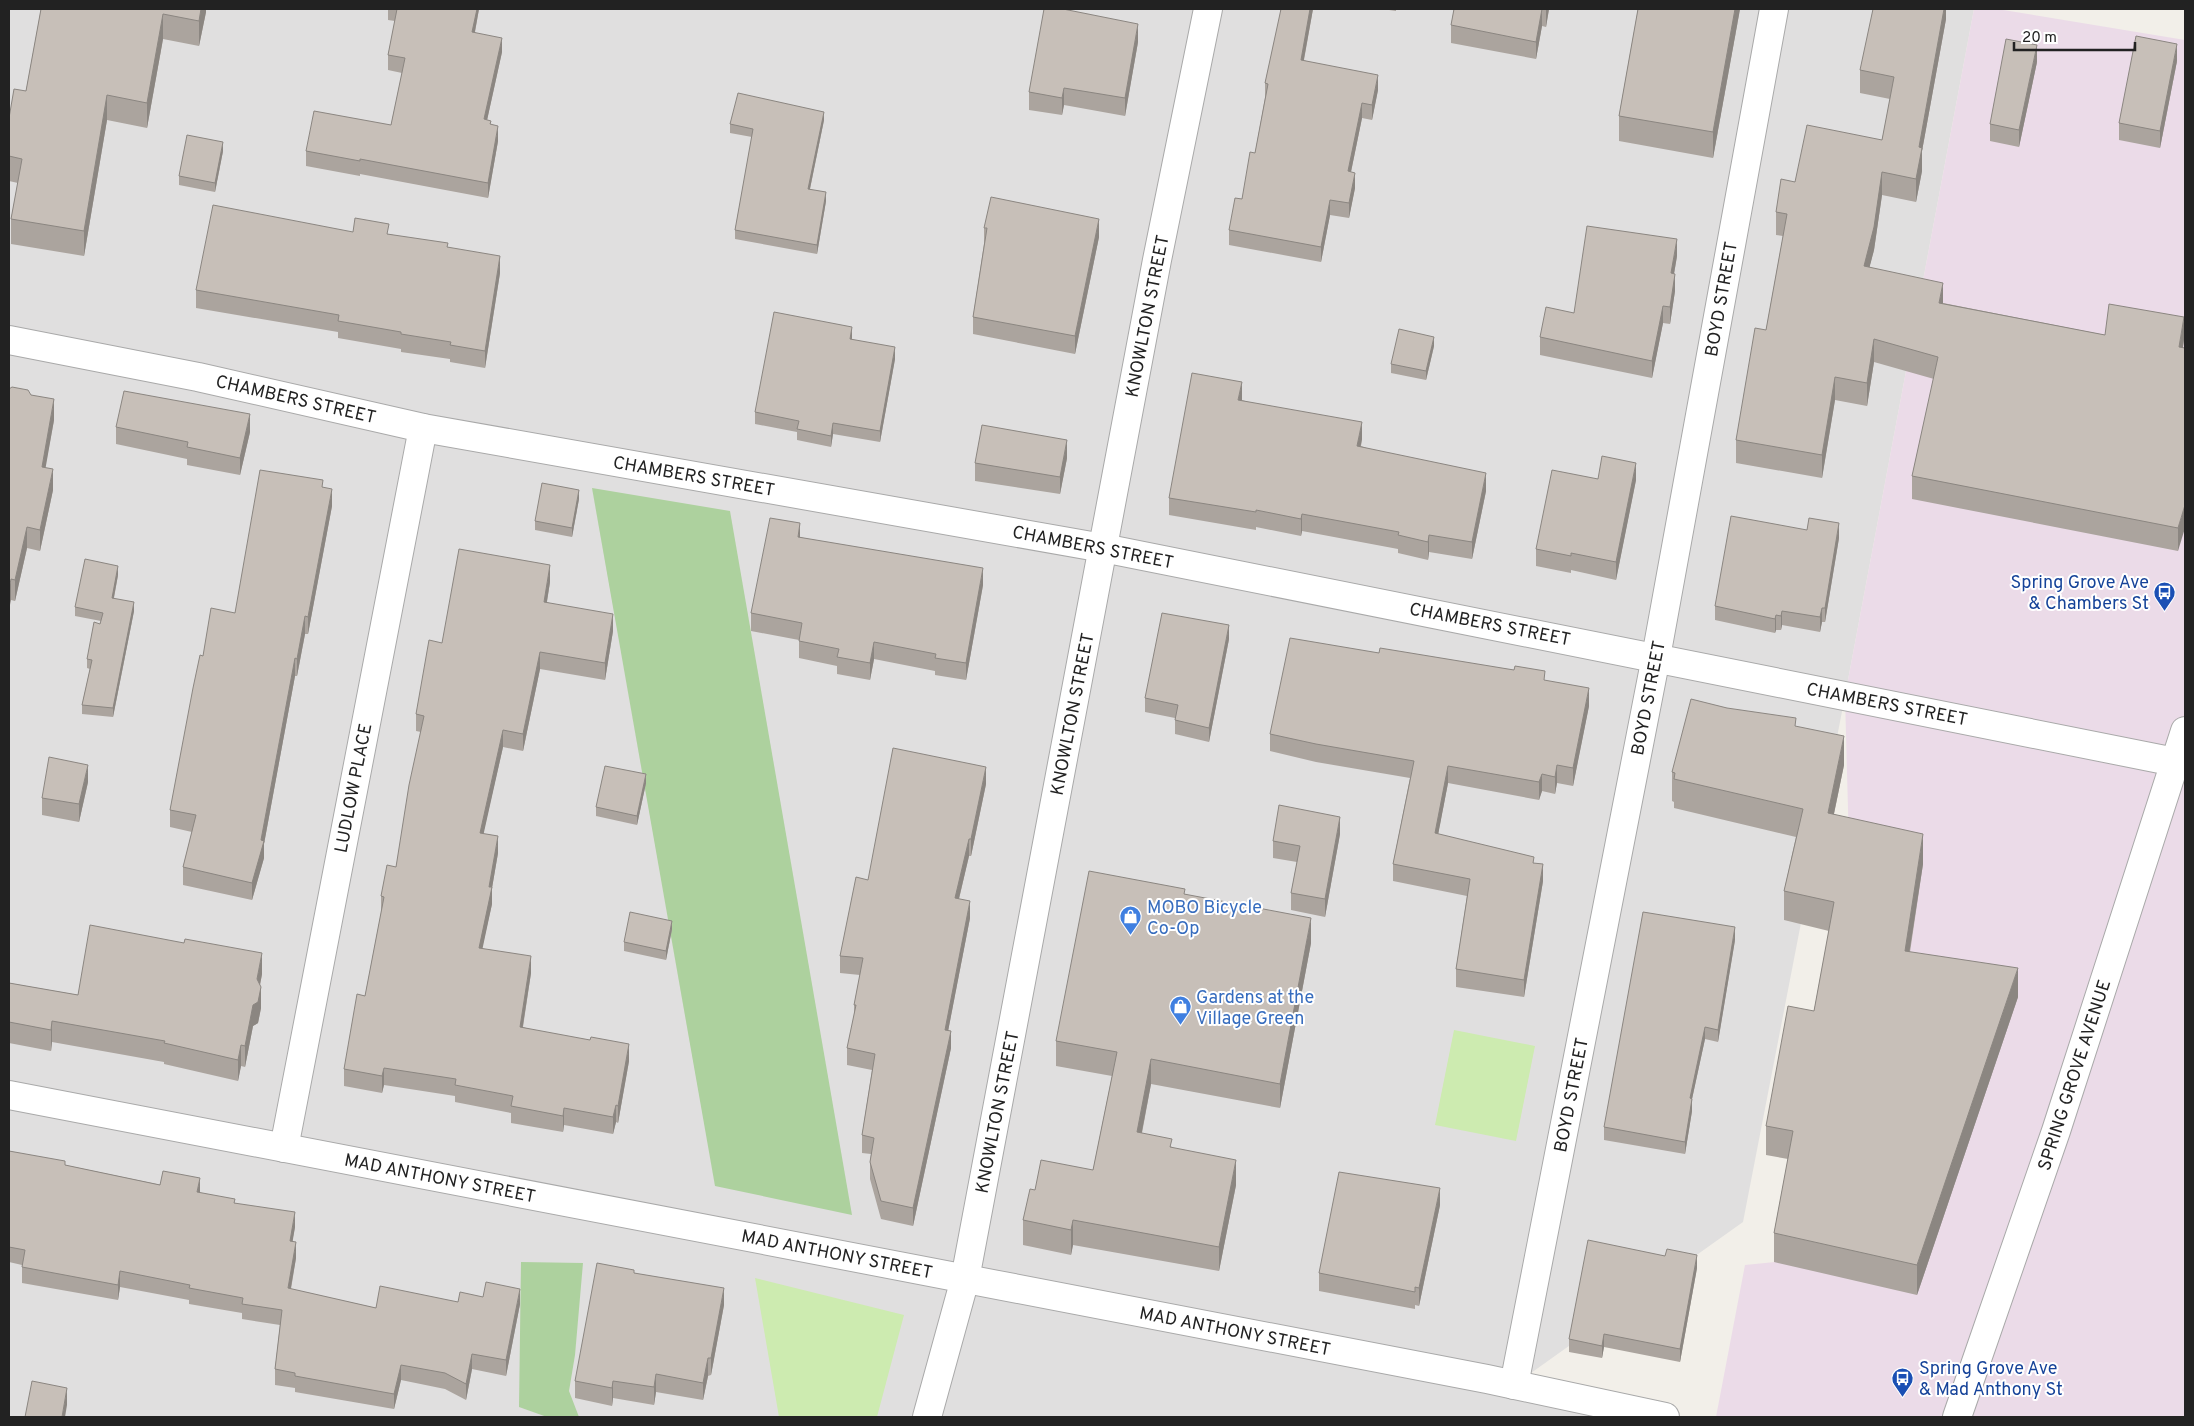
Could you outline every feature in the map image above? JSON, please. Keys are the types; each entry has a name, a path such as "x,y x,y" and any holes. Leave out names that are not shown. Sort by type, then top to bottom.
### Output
{"street":[{"name":"KNOWLTON STREET","path":"927,1417 965,1279 1157,260 1208,9"},
{"name":"BOYD STREET","path":"1514,1385 1656,657 1774,9"},
{"name":"CHAMBERS STREET","path":"9,340 198,377 423,428 1103,548 2175,762"},
{"name":"LUDLOW PLACE","path":"284,1148 423,428"},
{"name":"SPRING GROVE AVENUE","path":"1957,1417 2056,1131 2185,731"},
{"name":"MAD ANTHONY STREET","path":"9,1095 1514,1385 1665,1417"}],"shaded area":[{"path":"9,9 1974,9 1845,696 1743,1222 1514,1385 1665,1417 9,1417"},
{"path":"1974,9 1997,9 2185,40 2185,1417 1716,1417 1745,1265 1775,1262 1849,847 1845,696"}],"green space":[{"path":"592,488 730,511 852,1215 715,1186"},
{"path":"1454,1030 1535,1046 1516,1141 1435,1125"},
{"path":"521,1262 583,1263 575,1355 569,1391 579,1417 547,1417 519,1407"},
{"path":"755,1278 904,1315 877,1417 779,1417"}],"building":[{"path":"41,9 201,9 199,21 163,14 147,103 107,95 84,231 11,219 22,159 9,156 9,118 14,89 26,91"},
{"path":"397,9 477,9 472,32 502,38 484,119 491,121 490,124 498,126 488,183 306,151 314,111 391,125 405,58 388,55"},
{"path":"1044,9 1063,9 1138,24 1125,98 1064,88 1062,98 1029,92"},
{"path":"1281,9 1310,9 1301,60 1378,75 1372,105 1362,103 1348,171 1355,173 1349,203 1330,200 1321,247 1229,230 1235,198 1242,199 1250,152 1255,153 1268,84 1265,83"},
{"path":"1454,9 1542,9 1536,42 1451,25"},
{"path":"1638,9 1735,9 1713,132 1619,116"},
{"path":"1873,9 1944,9 1919,147 1922,148 1916,179 1882,172 1874,227 1864,266 1943,283 1939,303 2105,335 2109,304 2184,317 2179,347 2185,348 2185,505 2178,528 1912,476 1938,357 1874,339 1867,383 1835,377 1822,455 1736,440 1755,328 1766,330 1787,214 1776,212 1781,179 1795,182 1807,125 1882,140 1894,77 1860,70"},
{"path":"2136,36 2177,44 2160,131 2119,123"},
{"path":"2006,39 2037,45 2019,130 1990,124"},
{"path":"738,93 824,112 808,189 826,192 817,245 735,230 753,129 730,124"},
{"path":"187,135 223,142 215,183 179,176"},
{"path":"991,197 1099,219 1075,336 973,317 987,228 984,228"},
{"path":"213,205 353,232 355,218 389,224 387,234 448,243 447,247 500,256 485,351 450,345 451,342 338,321 339,315 196,290"},
{"path":"1587,226 1677,239 1671,273 1675,274 1670,307 1663,306 1652,361 1540,337 1546,307 1574,313"},
{"path":"774,312 852,327 850,339 895,347 880,431 833,423 831,436 797,429 799,421 755,412"},
{"path":"1399,329 1434,337 1426,371 1391,364"},
{"path":"1192,373 1242,382 1238,400 1362,422 1357,446 1486,473 1472,542 1429,535 1428,542 1398,535 1399,532 1302,514 1301,519 1256,510 1256,512 1169,498"},
{"path":"12,387 28,390 31,395 54,399 42,467 53,469 40,530 27,527 15,580 11,579 9,589 9,389"},
{"path":"124,391 250,414 240,458 187,447 188,442 116,427"},
{"path":"982,425 1067,440 1060,477 975,463"},
{"path":"1602,456 1636,463 1616,562 1571,553 1571,556 1536,549 1552,470 1598,479"},
{"path":"260,470 323,480 322,487 332,489 308,617 305,616 297,659 295,658 261,840 264,841 252,883 183,867 196,815 170,810 193,688 200,655 203,656 211,608 235,613"},
{"path":"542,483 579,490 572,528 535,521"},
{"path":"1731,516 1807,530 1809,518 1839,523 1825,608 1822,608 1820,617 1782,611 1781,616 1776,615 1775,619 1715,606"},
{"path":"770,518 800,523 798,537 983,568 966,663 935,658 936,654 874,642 870,663 837,657 839,649 799,641 802,623 751,613"},
{"path":"459,549 550,565 544,602 613,614 605,663 540,652 523,734 503,730 480,833 498,836 489,887 492,887 479,948 531,956 520,1027 590,1040 591,1037 629,1044 618,1106 616,1105 613,1117 564,1108 563,1116 511,1106 513,1096 455,1085 456,1079 384,1068 382,1076 344,1069 357,994 365,996 384,897 381,896 387,865 396,867 409,785 424,716 416,714 429,640 442,643"},
{"path":"85,559 118,566 112,598 134,602 113,708 82,705 92,660 87,659 94,622 100,624 103,613 75,607"},
{"path":"1162,613 1229,625 1209,728 1175,720 1178,705 1145,698"},
{"path":"1290,638 1379,653 1380,648 1514,670 1515,666 1545,671 1544,680 1589,688 1573,768 1557,765 1555,777 1542,774 1539,782 1448,766 1435,833 1534,857 1533,863 1543,864 1524,980 1456,969 1470,879 1393,864 1414,761 1270,734"},
{"path":"1691,699 1727,708 1796,718 1795,726 1844,736 1828,813 1923,834 1905,951 2018,968 1917,1265 1774,1233 1793,1131 1766,1126 1788,1006 1814,1011 1834,902 1784,891 1803,809 1674,779 1675,773 1672,772"},
{"path":"893,748 986,767 971,839 969,839 955,898 970,901 945,1030 951,1031 913,1208 881,1201 870,1162 874,1138 862,1135 875,1054 847,1048 863,958 840,956 856,877 868,880"},
{"path":"49,757 88,765 79,804 42,798"},
{"path":"605,766 646,774 637,816 596,807"},
{"path":"1279,805 1340,817 1325,899 1291,893 1300,846 1273,841"},
{"path":"1089,871 1185,889 1184,894 1311,918 1280,1084 1151,1059 1137,1132 1172,1139 1170,1147 1236,1160 1219,1247 1073,1220 1071,1230 1023,1220 1030,1189 1035,1190 1041,1160 1093,1170 1117,1052 1056,1041"},
{"path":"630,912 672,921 666,951 624,942"},
{"path":"1643,912 1735,927 1718,1030 1705,1027 1690,1098 1692,1099 1685,1142 1604,1127"},
{"path":"90,925 184,943 185,939 262,953 257,979 261,987 258,1002 253,1005 245,1046 241,1045 238,1060 164,1043 165,1041 52,1021 51,1030 9,1022 9,983 78,995"},
{"path":"9,1151 65,1161 65,1165 160,1185 163,1171 200,1178 197,1192 235,1199 234,1203 295,1212 290,1241 296,1242 288,1288 376,1308 380,1286 458,1302 460,1292 483,1297 486,1282 520,1289 506,1360 472,1354 466,1384 445,1373 401,1365 394,1394 295,1376 295,1373 275,1369 282,1310 242,1304 243,1298 189,1288 190,1285 120,1271 118,1285 22,1267 25,1250 9,1247"},
{"path":"1339,1172 1440,1188 1419,1288 1415,1287 1415,1292 1319,1273"},
{"path":"1588,1240 1665,1256 1667,1249 1697,1255 1680,1349 1604,1334 1602,1346 1569,1339"},
{"path":"597,1263 634,1270 634,1273 724,1288 711,1358 708,1358 703,1383 656,1374 654,1387 613,1381 612,1388 575,1381"},
{"path":"32,1381 67,1388 62,1417 25,1417"}],"place":[{"name":"Spring Grove Ave & Chambers St","path":"2165,611"},
{"name":"MOBO Bicycle Co-Op","path":"1131,936"},
{"name":"Gardens at the Village Green","path":"1180,1026"},
{"name":"Spring Grove Ave & Mad Anthony St","path":"1903,1397"}]}
